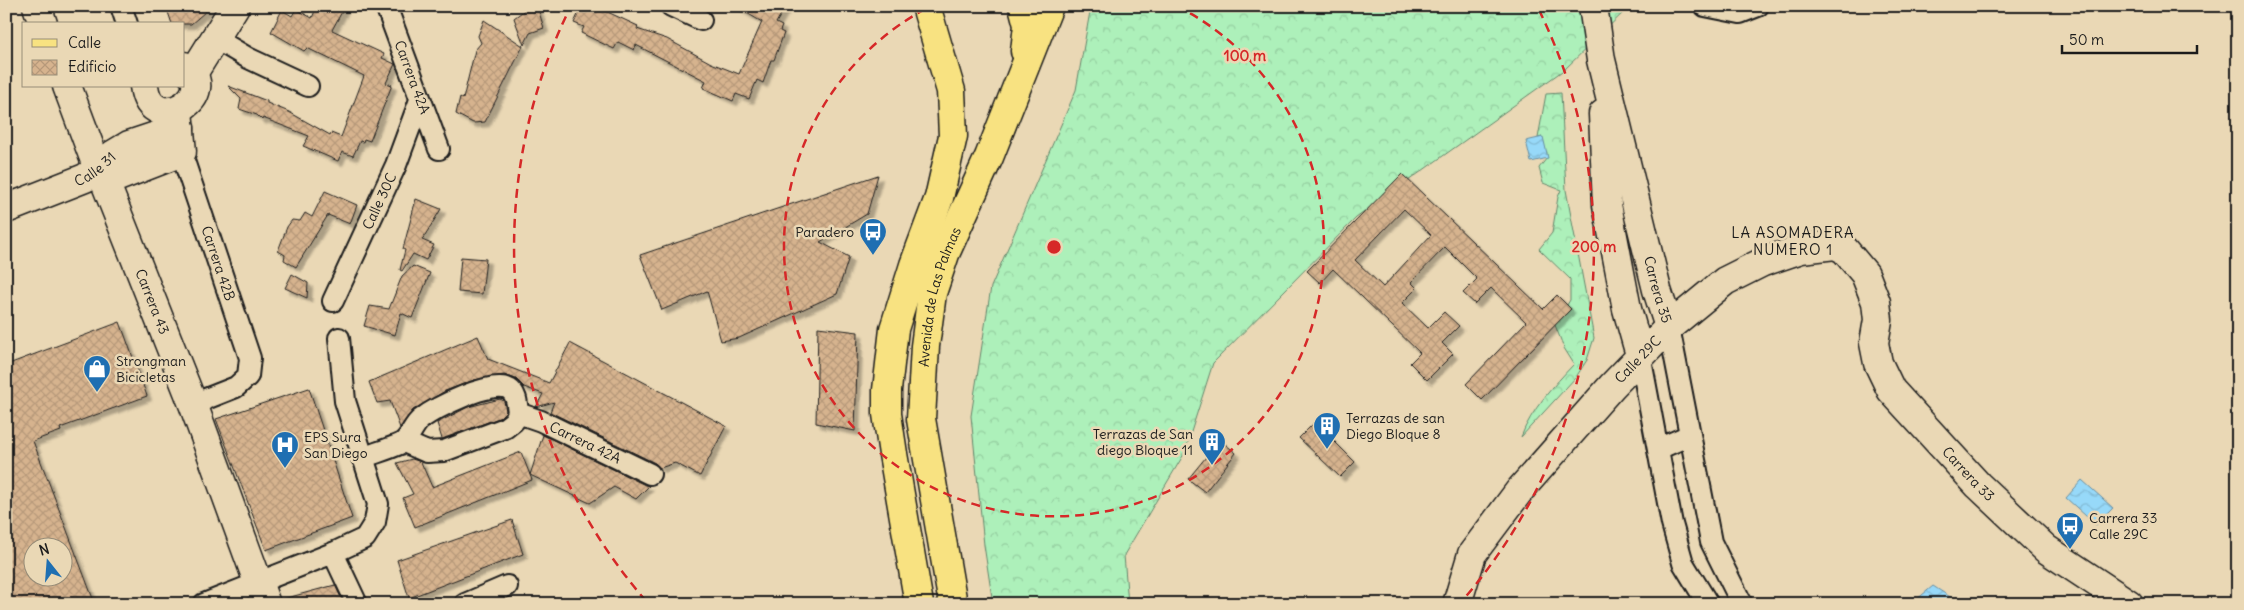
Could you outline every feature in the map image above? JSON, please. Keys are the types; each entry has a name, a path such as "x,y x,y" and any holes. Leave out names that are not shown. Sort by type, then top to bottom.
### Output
{"main road":[{"name":"Avenida de Las Palmas","path":"919,604 892,454 887,414 887,390 894,329 914,265 939,198 953,136 951,90 926,6"},
{"path":"941,56 941,29 948,6"},
{"path":"1023,6 1028,25 1024,67"},
{"name":"Avenida de Las Palmas","path":"953,604 921,419 925,346 932,293 946,254 989,157 1049,6"}],"street":[{"path":"37,6 42,22"},
{"path":"121,6 126,22"},
{"path":"144,88 146,97 175,126 193,96 195,81 187,67 215,41 235,6"},
{"name":"Carrera 42A","path":"386,6 439,149"},
{"path":"671,6 701,20"},
{"path":"1705,6 1740,13 1758,6"},
{"name":"Carrera 35","path":"1598,10 1607,205 1627,309 1640,355 1672,524 1683,562 1708,604"},
{"path":"215,41 308,86"},
{"name":"Carrera 35","path":"1601,60 1657,290 1669,327 1711,542 1742,604"},
{"name":"Carrera 43","path":"68,88 193,404 263,593"},
{"name":"Calle 30C","path":"333,301 396,165 420,100"},
{"name":"Calle 31","path":"6,209 85,178 102,176 175,126"},
{"name":"Carrera 42B","path":"175,126 250,358 248,376 236,387 193,404"},
{"name":"Calle 29C","path":"1457,604 1472,554 1520,490 1640,355 1669,327 1725,281 1763,262 1801,249 1835,244 1844,249 1865,274 1876,302"},
{"name":"Carrera 33","path":"1876,302 1878,320 1874,343 1878,363 1891,390 1978,485 2046,549 2130,604"},
{"path":"204,604 263,593 333,553 365,538 375,522 378,504 345,401 339,338"},
{"path":"362,458 404,442 416,424 451,402 493,386 509,389 515,395 518,413 514,421 505,428 444,451 427,452 404,442"},
{"name":"Carrera 42A","path":"518,413 541,421 650,474"},
{"path":"1658,448 1690,434"},
{"path":"333,553 357,604"},
{"path":"465,604 507,586"}],"green space":[{"path":"1091,6 1630,6 1565,69 1356,218 1213,363 1184,454 1124,555 1128,604 993,604 984,545 971,416 991,287 1076,90"},
{"path":"1561,93 1566,190 1594,338 1587,360 1576,377 1521,437 1537,408 1551,389 1574,364 1564,348 1555,325 1570,300 1570,279 1539,249 1552,233 1558,197 1561,190 1543,183 1539,168 1547,158 1542,137 1538,138 1546,94"}],"water":[{"path":"1543,137 1548,158 1531,162 1526,141"},
{"path":"2082,480 2113,508 2096,525 2066,498"},
{"path":"1933,586 1961,604 1921,604 1916,600"}],"building":[{"path":"166,6 212,6 191,24 171,22"},
{"path":"317,6 345,6 332,30 384,54 382,58 395,64 386,83 392,85 370,141 364,139 363,142 360,141 353,156 342,152 338,161 303,146 309,136 263,118 262,120 257,115 239,109 241,99 228,86 267,101 267,103 289,112 330,135 331,133 341,137 364,76 307,48 304,51 271,32 282,10 292,16 296,9 312,18"},
{"path":"530,6 537,6 544,28 530,33 524,45 514,18"},
{"path":"582,6 601,9 638,26 637,29 667,39 711,63 739,74 762,22 735,6 786,6 776,23 782,26 780,31 784,33 774,60 771,60 763,83 757,80 749,99 736,94 733,101 703,88 706,81 636,45 634,50 618,42 614,49 581,33 584,27 574,23"},
{"path":"484,20 523,46 485,122 473,123 456,114 460,97 463,99 475,50 481,43 478,36"},
{"path":"1402,174 1543,309 1557,295 1571,309 1482,400 1466,384 1526,322 1491,288 1475,304 1463,293 1477,279 1445,247 1411,282 1417,288 1402,303 1428,328 1444,312 1459,326 1442,343 1453,354 1427,380 1410,363 1420,353 1333,269 1320,283 1307,271","holes":["1404,209 1431,235 1383,287 1355,260"]},
{"path":"878,175 867,214 820,242 849,257 837,294 739,338 721,341 707,291 662,310 640,255"},
{"path":"325,191 357,205 350,224 328,215 296,267 284,260 285,255 278,251 287,227 292,220 300,221 305,213 312,217"},
{"path":"416,199 441,209 422,240 434,245 426,260 413,254 402,271 400,270 405,250 403,249"},
{"path":"461,257 486,259 482,294 458,292"},
{"path":"413,266 430,273 412,318 401,313 395,335 364,326 370,306 389,309 402,276"},
{"path":"292,274 308,283 307,298 285,288"},
{"path":"120,322 147,396 60,428 61,431 33,441 70,538 22,538 22,588 72,588 72,544 95,604 6,604 6,365"},
{"path":"818,327 858,332 855,431 816,423"},
{"path":"478,336 488,359 549,383 570,343 726,426 700,476 675,463 660,468 655,463 550,412 554,402 536,407 543,394 524,387 516,379 504,375 474,380 445,391 413,410 400,428 390,401 377,403 369,382"},
{"name":"EPS Sura San Diego","path":"309,388 352,518 266,550 216,419"},
{"path":"500,399 504,401 506,411 499,418 442,439 437,423 468,407"},
{"name":"Terrazas de san Diego Bloque 8","path":"1315,422 1355,462 1340,477 1299,438"},
{"path":"543,435 649,486 636,499 614,487 590,503 530,475"},
{"name":"Terrazas de San diego Bloque 11","path":"1220,440 1236,453 1205,492 1188,479"},
{"path":"521,452 532,480 415,527 403,498 413,494 397,463 412,459 421,462 432,487"},
{"path":"512,520 523,554 409,598 397,560"},
{"path":"335,585 344,604 284,604 283,599"}],"place":[{"name":"Paradero","path":"873,256"},
{"name":"Strongman Bicicletas","path":"97,393"},
{"name":"Terrazas de san Diego Bloque 8","path":"1327,450"},
{"name":"Terrazas de San diego Bloque 11","path":"1212,466"},
{"name":"EPS Sura San Diego","path":"285,469"},
{"name":"Carrera 33 Calle 29C","path":"2070,550"}],"district":[{"name":"LA ASOMADERA NUMERO 1","path":"1793,240"}]}
